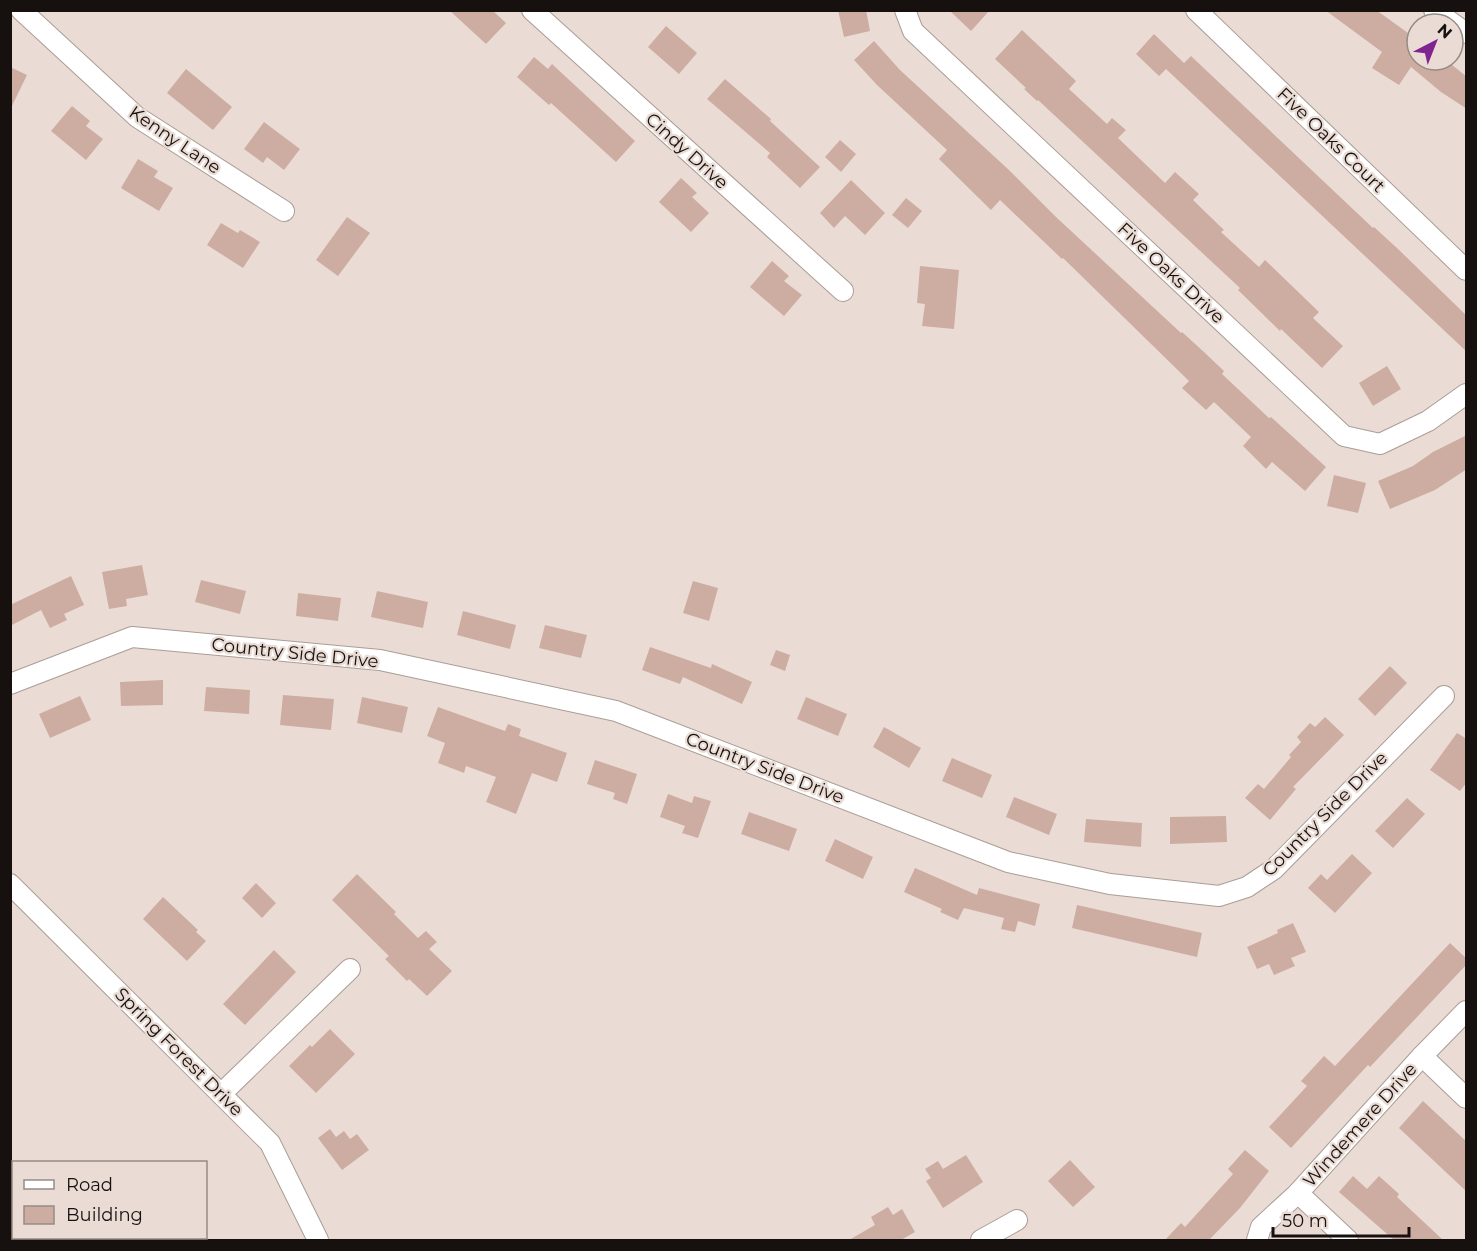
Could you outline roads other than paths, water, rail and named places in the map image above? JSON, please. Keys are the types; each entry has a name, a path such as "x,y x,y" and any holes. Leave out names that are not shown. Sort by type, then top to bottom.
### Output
{"street":[{"name":"Kenny Lane","path":"21,10 137,117 284,211"},
{"name":"Cindy Drive","path":"532,10 843,291"},
{"name":"Five Oaks Drive","path":"905,10 913,31 1344,436 1380,444 1428,422 1467,394"},
{"name":"Five Oaks Court","path":"1196,10 1467,270"},
{"path":"1434,10 1467,33"},
{"name":"Country Side Drive","path":"10,684 132,637 380,660 616,711 1008,862 1110,884 1219,896 1247,887 1274,869 1444,696"},
{"name":"Spring Forest Drive","path":"10,884 270,1143 318,1240"},
{"path":"221,1094 350,969"},
{"name":"Windemere Drive","path":"1257,1240 1261,1227 1298,1193 1422,1056 1467,1011"},
{"path":"1422,1056 1467,1098"},
{"path":"1298,1193 1348,1240"},
{"path":"981,1240 1017,1220"}]}
